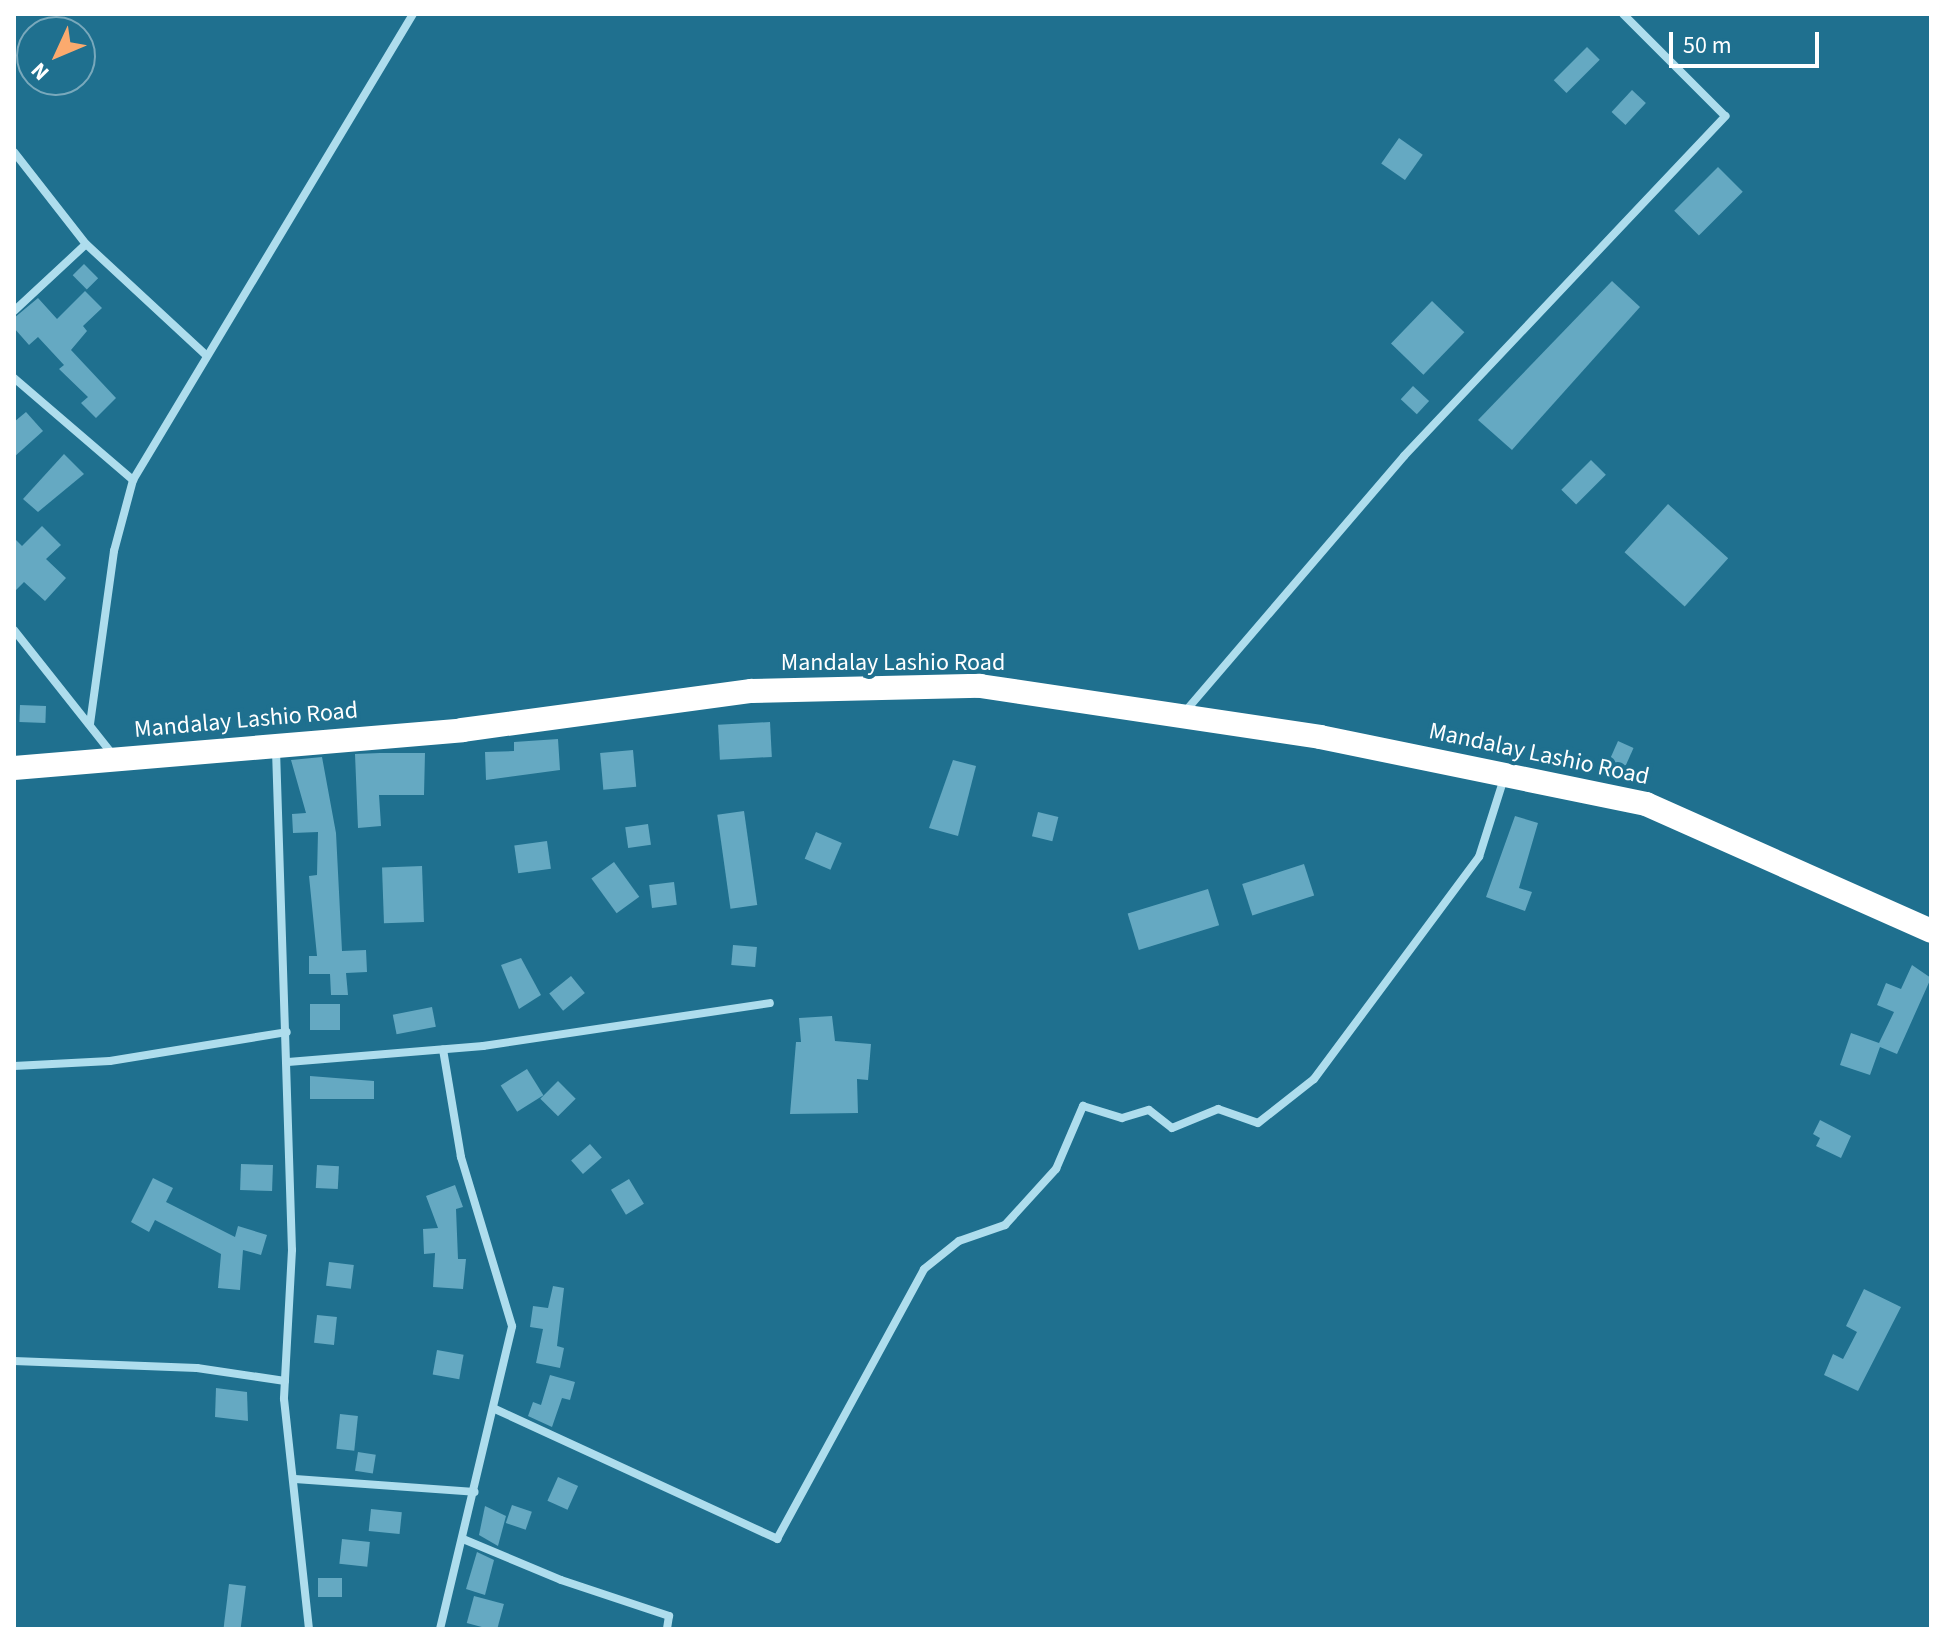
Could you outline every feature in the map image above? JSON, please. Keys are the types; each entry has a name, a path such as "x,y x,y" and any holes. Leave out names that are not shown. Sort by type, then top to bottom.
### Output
{"highway":[{"name":"Mandalay Lashio Road","path":"14,768 462,730 751,691 980,686 1182,715 1505,773 1646,804 1931,931"}],"street":[{"path":"90,724 114,551 133,480 413,14"},
{"path":"1182,715 1404,456 1725,116 1623,14"},
{"path":"14,152 86,244 206,355"},
{"path":"14,311 86,244"},
{"path":"14,378 133,480"},
{"path":"14,630 117,759"},
{"path":"276,746 292,1250 285,1381 309,1629"},
{"path":"495,1409 777,1539 924,1269 959,1241 1005,1225 1056,1169 1083,1106 1122,1118 1149,1110 1172,1128 1218,1109 1258,1123 1314,1079 1479,857 1505,773"},
{"path":"288,1062 443,1049 770,1003"},
{"path":"14,1066 110,1061 287,1032"},
{"path":"440,1629 495,1409 512,1326 461,1157 443,1049"},
{"path":"14,1361 197,1368 285,1381"},
{"path":"295,1479 475,1492"},
{"path":"463,1539 561,1580 669,1616 667,1629"}],"building":[{"path":"1587,47 1600,60 1566,93 1554,80"},
{"path":"1632,90 1646,103 1625,125 1612,112"},
{"path":"1399,138 1423,155 1405,180 1381,163"},
{"path":"1718,167 1743,192 1699,236 1674,211"},
{"path":"84,264 98,278 87,289 73,275"},
{"path":"1612,281 1640,307 1512,450 1478,420"},
{"path":"85,291 102,308 83,326 87,331 71,350 116,398 96,418 81,403 88,397 59,369 64,365 38,337 29,345 14,328 14,318 38,298 57,319"},
{"path":"1432,301 1464,332 1423,375 1391,343"},
{"path":"1413,386 1429,401 1417,414 1401,399"},
{"path":"26,412 43,431 14,457 14,422"},
{"path":"64,454 84,474 38,512 23,499"},
{"path":"1591,460 1606,475 1576,505 1561,490"},
{"path":"1668,504 1728,558 1685,607 1625,552"},
{"path":"42,526 61,545 46,559 66,578 45,601 24,582 14,592 14,538 22,546"},
{"path":"20,705 46,706 45,723 19,722"},
{"path":"770,722 772,757 720,760 718,725"},
{"path":"558,739 560,770 486,780 485,752 514,751 514,742"},
{"path":"1618,741 1634,748 1625,767 1609,760"},
{"path":"633,750 636,787 603,790 600,753"},
{"path":"425,753 424,795 379,795 381,826 358,828 355,754"},
{"path":"322,757 336,833 342,951 366,950 367,972 346,973 348,995 331,995 330,974 309,974 309,956 317,956 309,876 317,875 318,832 293,833 292,814 306,813 291,760"},
{"path":"953,760 976,766 958,836 929,828"},
{"path":"744,811 757,905 730,909 717,815"},
{"path":"1038,812 1058,817 1052,841 1032,836"},
{"path":"1515,816 1538,823 1519,888 1532,892 1525,911 1486,897"},
{"path":"648,824 651,845 628,848 625,827"},
{"path":"816,832 842,843 830,870 805,859"},
{"path":"547,841 551,869 518,873 514,846"},
{"path":"614,862 639,897 617,913 591,878"},
{"path":"1304,864 1314,895 1252,915 1242,884"},
{"path":"422,866 424,922 384,923 382,867"},
{"path":"674,882 677,905 652,908 649,885"},
{"path":"1208,889 1219,925 1139,950 1128,914"},
{"path":"733,945 757,947 755,967 731,965"},
{"path":"521,958 541,995 519,1009 501,965"},
{"path":"1912,965 1931,978 1897,1054 1880,1047 1870,1075 1840,1065 1851,1033 1879,1043 1894,1012 1877,1005 1886,983 1901,989"},
{"path":"571,976 585,993 563,1011 549,994"},
{"path":"310,1004 340,1004 340,1030 310,1030"},
{"path":"432,1007 436,1027 397,1034 393,1015"},
{"path":"832,1016 835,1041 871,1044 868,1080 857,1079 858,1113 790,1114 796,1042 801,1042 799,1018"},
{"path":"527,1069 543,1095 517,1112 501,1085"},
{"path":"310,1076 374,1081 374,1099 310,1099"},
{"path":"558,1081 576,1099 558,1116 540,1099"},
{"path":"1820,1120 1851,1136 1841,1158 1816,1146 1820,1138 1813,1134"},
{"path":"590,1144 602,1158 583,1174 571,1160"},
{"path":"241,1164 273,1165 272,1191 240,1190"},
{"path":"317,1165 339,1166 338,1189 316,1188"},
{"path":"153,1178 173,1188 166,1202 235,1237 238,1226 267,1235 261,1255 243,1250 240,1290 218,1288 221,1254 155,1220 149,1232 131,1222"},
{"path":"629,1179 644,1204 626,1215 611,1190"},
{"path":"455,1185 463,1207 456,1209 458,1259 466,1259 463,1289 433,1287 435,1253 424,1254 423,1229 438,1228 426,1196"},
{"path":"329,1262 354,1265 351,1289 326,1286"},
{"path":"553,1286 564,1288 557,1346 564,1348 560,1368 536,1363 543,1329 530,1327 533,1306 548,1308"},
{"path":"1864,1289 1901,1307 1858,1391 1824,1375 1833,1354 1843,1359 1857,1332 1846,1326"},
{"path":"317,1315 337,1317 334,1345 314,1343"},
{"path":"437,1350 464,1355 459,1379 433,1375"},
{"path":"550,1375 575,1382 570,1400 562,1398 552,1427 528,1416 533,1402 541,1405"},
{"path":"216,1388 247,1392 248,1421 215,1417"},
{"path":"340,1414 358,1416 354,1451 336,1449"},
{"path":"358,1452 376,1455 373,1474 355,1471"},
{"path":"558,1477 578,1486 568,1510 547,1501"},
{"path":"512,1505 532,1512 526,1530 506,1523"},
{"path":"485,1506 506,1516 498,1546 479,1535"},
{"path":"371,1509 402,1512 400,1534 369,1531"},
{"path":"342,1539 370,1542 367,1567 339,1564"},
{"path":"477,1552 494,1560 485,1595 466,1589"},
{"path":"318,1578 342,1578 342,1597 318,1597"},
{"path":"229,1584 246,1586 241,1629 223,1629"},
{"path":"474,1596 504,1604 497,1629 467,1623"}]}
